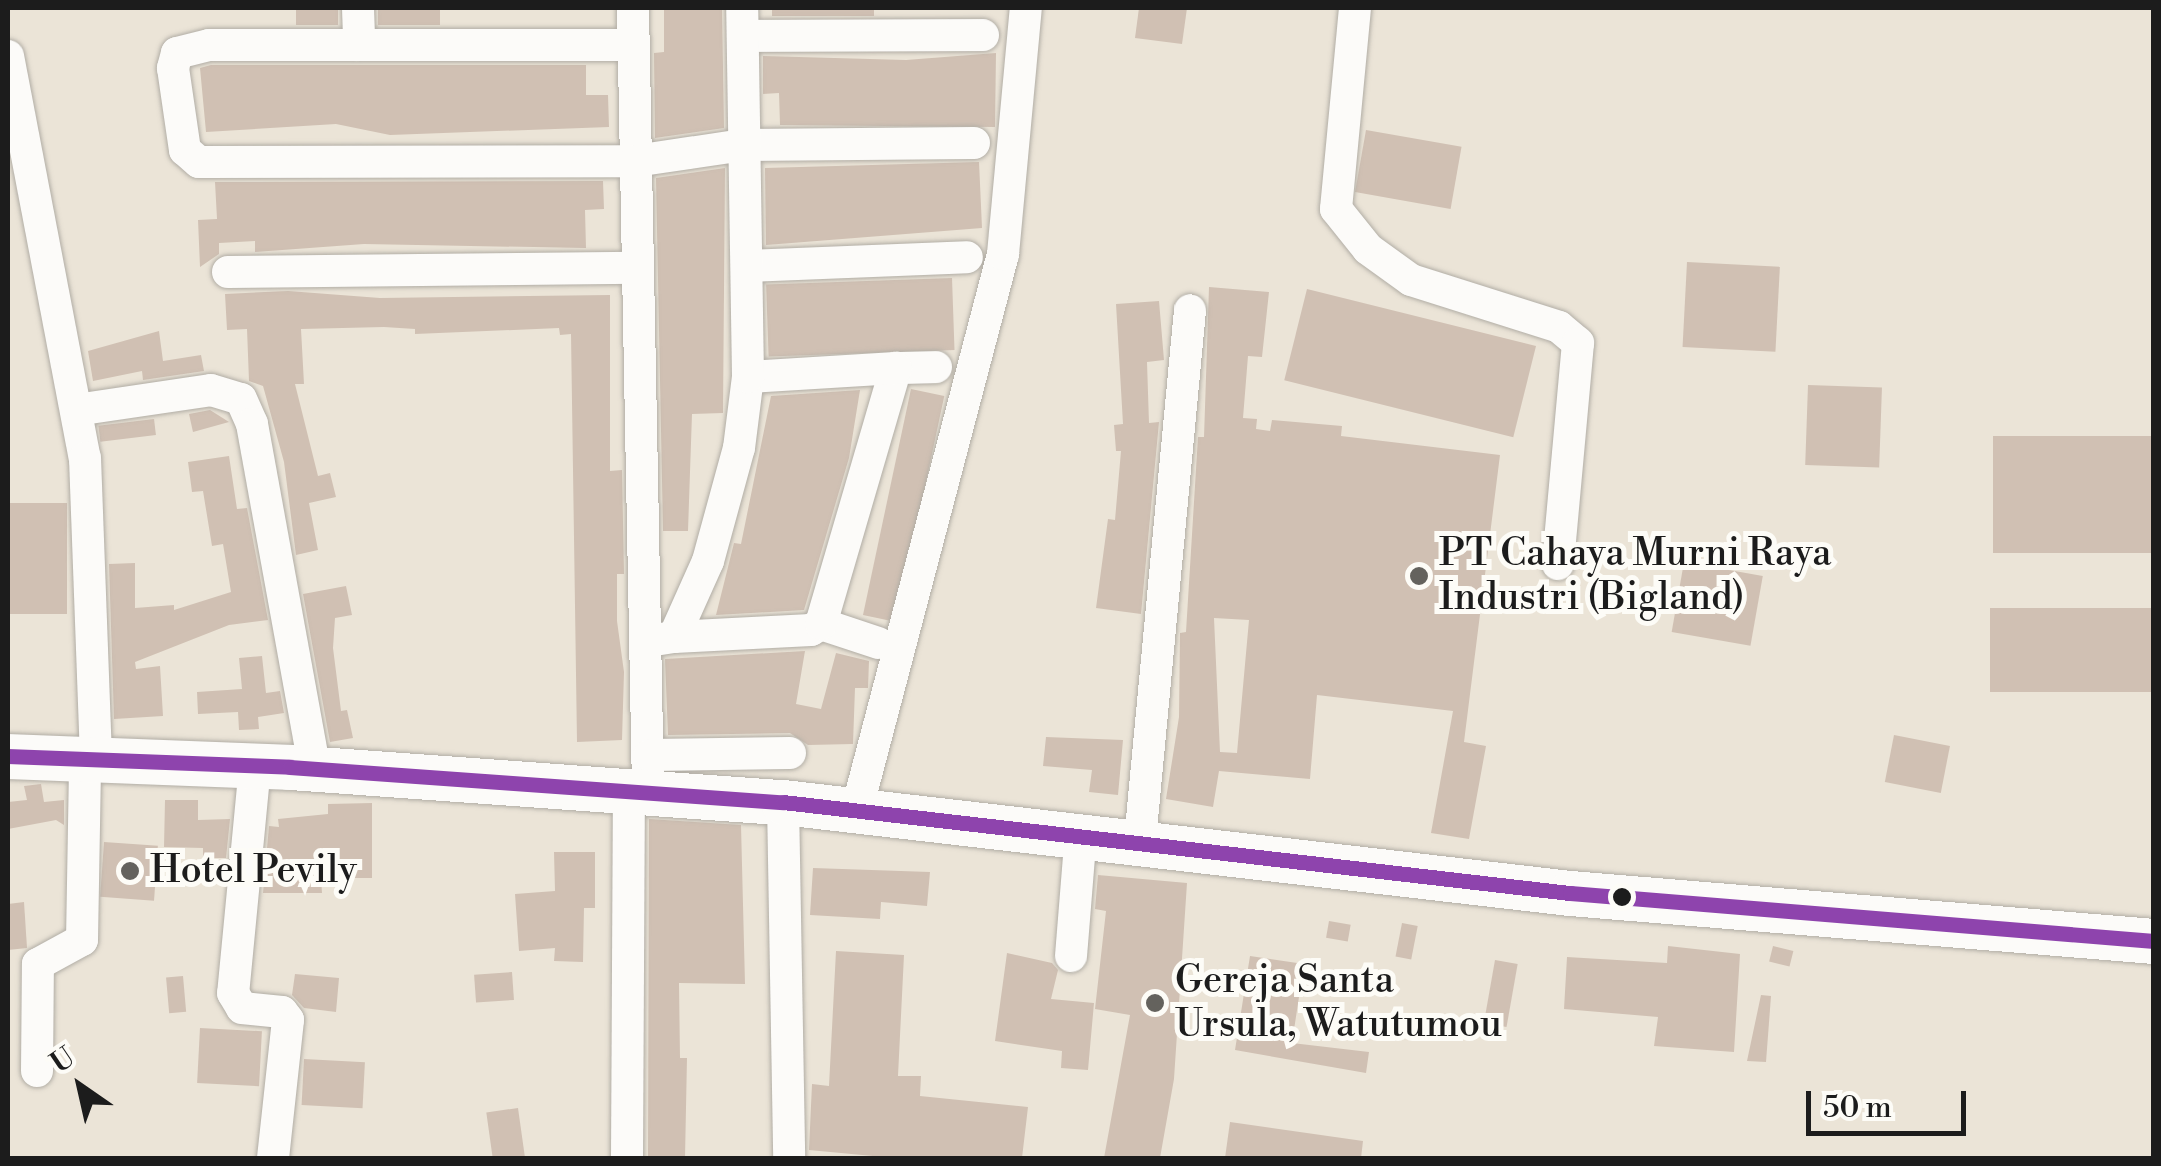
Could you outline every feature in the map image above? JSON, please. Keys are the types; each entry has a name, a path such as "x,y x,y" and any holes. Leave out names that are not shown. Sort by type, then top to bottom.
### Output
{"highway":[{"path":"8,756 642,779 783,802 1082,833 1570,893 2154,940"}],"street":[{"path":"358,8 358,45"},
{"path":"626,1158 642,779 661,639 637,268 633,8"},
{"path":"856,810 1003,254 1026,8"},
{"path":"1355,8 1334,188 1344,221 1411,280 1567,330 1580,348 1558,564"},
{"path":"661,639 718,529 748,378 743,22 983,36"},
{"path":"632,45 208,45 177,53 173,68 188,155 217,162 635,161 744,145 974,143"},
{"path":"8,56 89,487 91,760 82,940 38,964 37,1071"},
{"path":"746,266 967,257"},
{"path":"228,272 637,268"},
{"path":"1140,840 1190,310"},
{"path":"748,378 936,367"},
{"path":"661,639 811,630 820,624 896,368"},
{"path":"76,410 225,389 241,399 252,424 314,769"},
{"path":"820,624 878,643"},
{"path":"642,779 790,753"},
{"path":"255,766 233,993 242,1008 282,1012 288,1020 273,1158"},
{"path":"783,802 790,1158"},
{"path":"1070,956 1082,833"}],"building":[{"path":"296,8 338,8 338,25 296,25"},
{"path":"378,8 440,8 440,25 378,25"},
{"path":"722,8 724,128 655,138 654,53 664,52 664,10"},
{"path":"772,8 874,8 874,16 772,16"},
{"path":"1139,8 1187,8 1182,44 1135,38"},
{"path":"996,53 995,127 780,125 779,93 763,94 763,56 906,60"},
{"path":"586,65 586,95 608,95 609,127 390,135 336,124 206,132 200,68"},
{"path":"1366,130 1462,147 1451,209 1355,192"},
{"path":"979,162 982,228 766,245 765,168"},
{"path":"725,168 723,413 692,414 688,531 663,531 656,178"},
{"path":"603,181 604,209 585,210 586,248 364,244 255,252 255,241 219,243 219,254 200,267 198,220 217,219 215,182"},
{"path":"1687,262 1780,267 1775,352 1683,347"},
{"path":"952,278 955,350 769,356 766,284"},
{"path":"1209,287 1269,292 1262,357 1248,356 1243,418 1257,419 1256,429 1270,431 1272,420 1342,426 1341,436 1500,455 1464,742 1486,746 1469,839 1431,833 1453,711 1317,695 1310,779 1219,771 1213,807 1166,799 1179,717 1180,633 1186,632 1198,437 1204,437","holes":["1214,618 1249,620 1237,753 1220,752"]},
{"path":"1307,289 1536,346 1513,437 1284,380"},
{"path":"288,291 380,298 610,295 610,471 622,470 624,574 617,574 617,621 624,672 622,740 577,742 571,334 560,335 559,328 415,334 415,329 384,327 301,329 304,384 295,384 318,476 330,473 336,497 309,503 318,550 296,555 284,462 263,386 249,381 247,329 227,330 225,294"},
{"path":"1159,301 1164,360 1147,362 1149,423 1159,422 1141,614 1096,608 1108,519 1115,520 1121,451 1116,451 1114,425 1123,424 1116,304"},
{"path":"159,331 163,361 201,355 204,371 143,380 142,371 93,381 88,351"},
{"path":"1808,385 1882,388 1879,468 1805,465"},
{"path":"911,389 944,396 896,622 863,615"},
{"path":"860,390 849,458 804,610 716,615 734,543 741,544 771,396"},
{"path":"210,410 229,422 193,432 189,414"},
{"path":"154,419 156,435 100,442 98,426"},
{"path":"1993,436 2154,436 2154,553 1993,553"},
{"path":"229,456 237,509 247,508 268,620 229,625 135,662 136,669 160,666 163,716 114,719 109,564 135,563 135,608 174,605 174,610 231,592 223,544 212,546 203,491 192,492 188,462"},
{"path":"8,503 67,503 67,614 8,614"},
{"path":"1684,562 1763,576 1750,646 1672,632"},
{"path":"346,586 352,615 335,618 333,648 341,711 347,710 353,738 330,742 303,594"},
{"path":"1990,608 2154,608 2154,692 1990,692"},
{"path":"805,651 796,704 821,709 836,653 869,661 868,688 855,688 853,744 808,745 790,733 668,735 665,659"},
{"path":"262,656 266,693 280,691 284,713 258,717 259,729 239,730 238,712 198,714 197,692 242,689 239,658"},
{"path":"1894,735 1950,746 1941,793 1885,782"},
{"path":"1046,737 1123,740 1118,795 1089,792 1092,770 1043,766"},
{"path":"41,784 44,802 64,800 64,825 56,820 8,829 8,802 27,800 24,786"},
{"path":"165,800 198,800 198,820 230,819 226,858 203,858 203,848 164,847"},
{"path":"372,803 372,878 321,878 322,893 263,893 269,826 279,827 278,819 328,814 328,804"},
{"path":"649,819 741,825 745,984 679,983 680,1058 687,1058 685,1158 648,1158"},
{"name":"Hotel Pevily","path":"104,842 158,846 154,901 100,897"},
{"path":"554,852 595,852 595,908 584,908 583,962 554,961 555,948 519,951 515,894 555,891"},
{"path":"813,868 930,872 927,906 881,902 880,919 810,915"},
{"path":"1098,875 1187,883 1174,1079 1160,1158 1104,1158 1130,1015 1095,1009 1106,911 1095,909"},
{"path":"24,902 27,948 8,950 8,904"},
{"path":"1329,921 1351,925 1348,942 1326,938"},
{"path":"1402,923 1418,926 1411,959 1396,956"},
{"path":"1668,946 1740,954 1734,1052 1654,1046 1658,1017 1564,1009 1567,957 1667,963"},
{"path":"1773,946 1793,951 1790,967 1769,962"},
{"path":"836,951 904,955 898,1076 921,1076 920,1096 1028,1107 1022,1158 894,1158 809,1150 812,1084 829,1086"},
{"path":"1007,953 1052,963 1058,970 1051,999 1094,1003 1088,1070 1061,1068 1062,1051 995,1041"},
{"path":"1250,956 1304,964 1292,1043 1369,1052 1366,1073 1235,1050"},
{"path":"1495,960 1518,964 1507,1027 1484,1023"},
{"path":"512,972 514,1000 476,1003 474,975"},
{"path":"295,974 339,978 336,1012 304,1008 292,995"},
{"path":"183,976 186,1012 169,1013 166,977"},
{"path":"1761,995 1771,996 1766,1062 1747,1061"},
{"path":"200,1028 262,1031 259,1086 197,1083"},
{"path":"304,1059 365,1062 363,1108 302,1105"},
{"path":"518,1108 525,1158 493,1158 486,1112"},
{"path":"1230,1122 1363,1141 1361,1158 1225,1158"}],"transit line":[{"path":"8,756 290,767 783,802 1570,893 2154,941"}],"place":[{"name":"PT Cahaya Murni Raya Industri (Bigland)","path":"1419,576"},
{"name":"Hotel Pevily","path":"130,871"},
{"name":"Gereja Santa Ursula, Watutumou","path":"1155,1003"}]}
